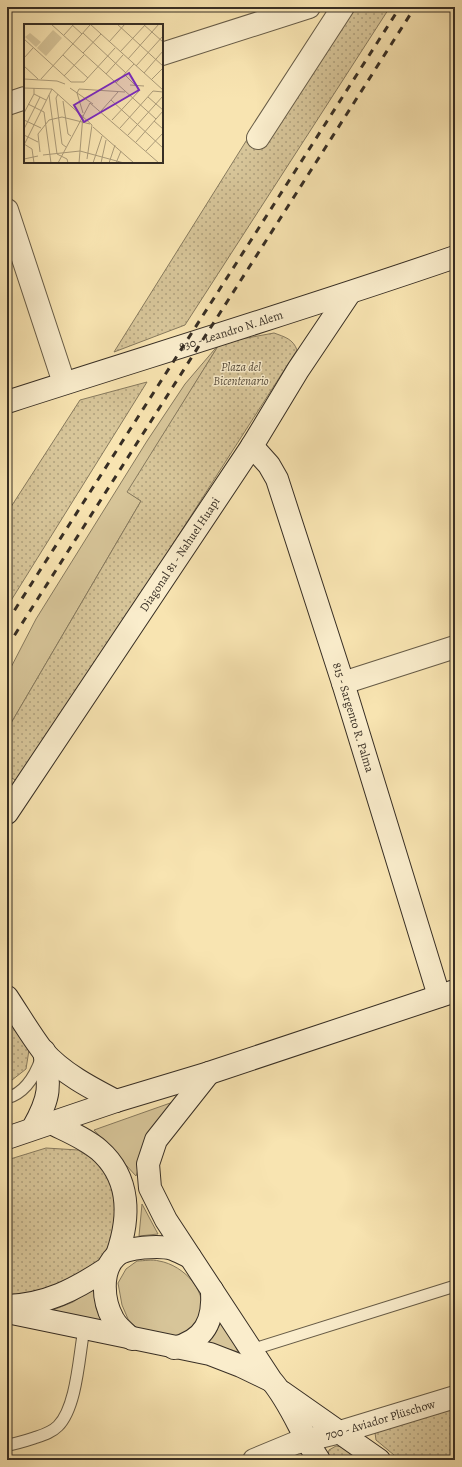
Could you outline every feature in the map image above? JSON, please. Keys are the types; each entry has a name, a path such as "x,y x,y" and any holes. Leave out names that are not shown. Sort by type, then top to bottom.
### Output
{"street":[{"path":"163,54 309,7"},
{"path":"258,138 340,8"},
{"path":"7,104 24,98"},
{"path":"7,210 64,383"},
{"name":"830 - Leandro N. Alem","path":"7,402 348,294 455,258"},
{"name":"Diagonal 81 - Nahuel Huapi","path":"7,813 252,446 298,370 348,294"},
{"name":"815 - Sargento R. Palma","path":"252,446 269,465 277,479 343,683 447,994"},
{"path":"343,683 455,647"},
{"path":"7,1138 116,1101 209,1073 447,994"},
{"path":"7,997 44,1051 66,1071 90,1087 116,1101"},
{"path":"42,1126 47,1102 48,1074 44,1051"},
{"path":"209,1073 156,1140 151,1151 148,1164 150,1188 158,1207 276,1386 306,1441 319,1460"},
{"path":"42,1126 80,1137 99,1151 113,1166 119,1176 126,1199 126,1220 124,1235 111,1262 106,1295 113,1319 132,1339"},
{"path":"7,1307 40,1302 56,1297 80,1286 111,1262 144,1248 157,1247 172,1249 190,1257"},
{"path":"174,1348 185,1345 197,1338 207,1326 211,1317 213,1304 212,1290"},
{"path":"7,1312 224,1359 276,1386 379,1460"},
{"name":"700 - Aviador Plüschow","path":"254,1460 286,1446 340,1432 455,1397"}],"lane":[{"path":"7,1098 28,1085 35,1075 44,1051"},
{"path":"251,1350 455,1286"},
{"path":"7,1445 20,1443 51,1433 59,1425 68,1411 73,1393 84,1329"}],"green space":[{"path":"330,7 390,7 185,325 114,352"},
{"name":"Plaza del Bicentenario","path":"274,333 291,341 297,350 20,783 7,775 7,730 141,501 127,492 220,343"},
{"path":"220,343 128,492 141,501 7,730 7,675 36,619 147,441 185,384"},
{"path":"147,382 7,607 7,513 80,400"},
{"path":"7,1015 29,1050 26,1069 7,1084"},
{"path":"176,1101 150,1135 136,1176 94,1130"},
{"path":"46,1148 78,1150 94,1160 113,1182 118,1214 113,1238 99,1264 60,1288 7,1296 7,1160"},
{"path":"142,1204 158,1234 139,1236"},
{"path":"154,1260 168,1264 178,1268 193,1282 201,1300 201,1310 198,1320 187,1335 166,1339 137,1328 128,1319 122,1305 118,1283 126,1269 137,1261"},
{"path":"94,1288 104,1325 48,1312 73,1302"},
{"path":"223,1319 238,1352 205,1342 216,1331"},
{"path":"455,1404 455,1460 400,1460 376,1440 375,1433 383,1428"},
{"path":"336,1446 343,1447 362,1460 327,1460 329,1450"}],"railway":[{"path":"7,622 400,7"},
{"path":"7,647 415,7"}]}
